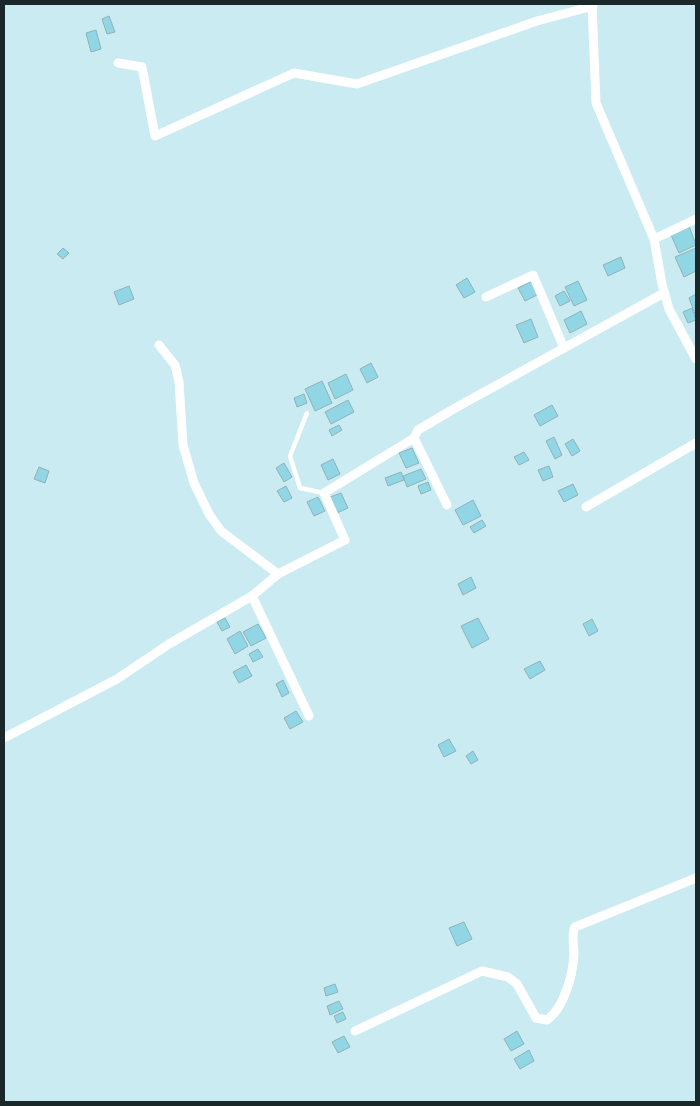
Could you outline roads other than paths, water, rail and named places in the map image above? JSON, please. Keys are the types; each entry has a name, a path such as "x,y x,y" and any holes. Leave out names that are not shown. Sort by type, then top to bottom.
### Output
{"street":[{"path":"118,63 142,68 155,136 294,73 357,84 537,21 593,5 596,104 654,239 664,293 669,309 696,360"},
{"path":"654,239 696,219"},
{"path":"486,297 533,275 564,348"},
{"path":"4,738 117,679 168,644 252,596 278,574 344,540 324,493 414,438 418,430 457,407 664,293"},
{"path":"158,345 176,366 180,382 183,444 186,458 194,483 209,514 221,531 278,574"},
{"path":"414,438 447,504"},
{"path":"586,507 696,443"},
{"path":"252,596 309,716"},
{"path":"355,1031 482,971 508,976 516,984 536,1018 546,1020 558,1007 567,986 573,964 573,932 575,927 696,878"}],"lane":[{"path":"307,413 290,456 300,488 324,493"}]}
